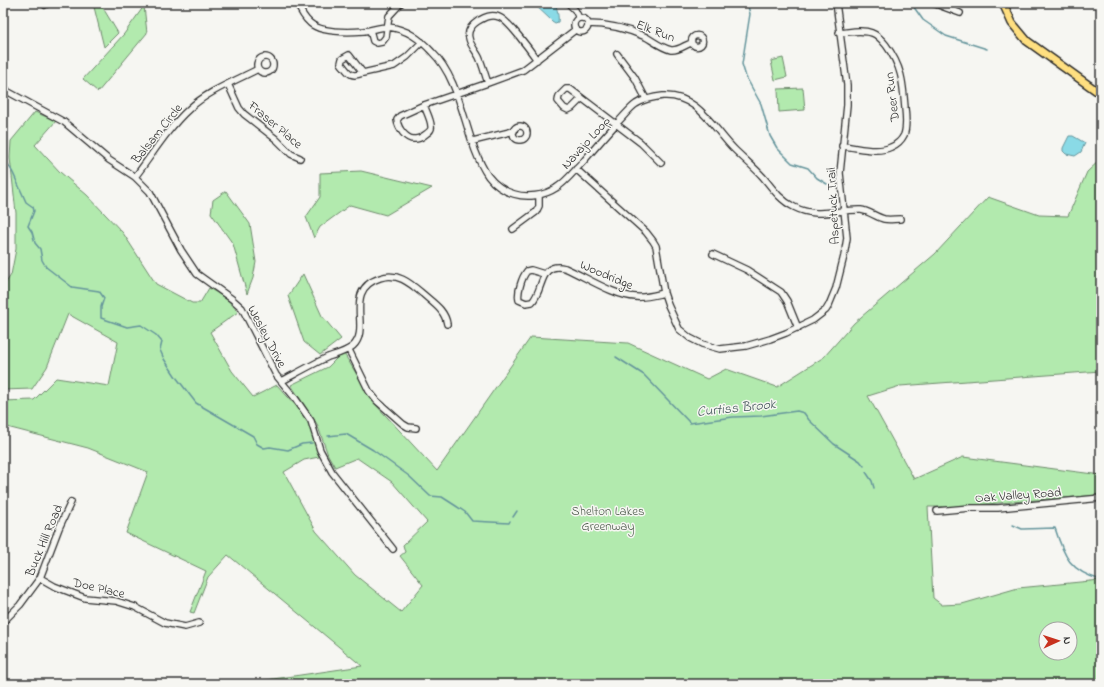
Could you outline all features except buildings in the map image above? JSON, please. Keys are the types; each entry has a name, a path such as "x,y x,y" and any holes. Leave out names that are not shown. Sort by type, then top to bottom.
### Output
{"main road":[{"path":"1003,3 1012,23 1027,41 1101,94"}],"street":[{"name":"Navajo Loop","path":"297,3 307,21 318,28 339,31 370,30 387,27 413,35 422,42 435,54 457,94 482,165 489,177 505,190 515,194 528,196 539,195 559,186 636,104 646,99 662,96 673,96 695,105 733,148 762,176 777,195 793,207 817,213 863,210 884,219 900,219"},
{"path":"370,30 373,41 377,43 382,42 386,38 389,16 401,3"},
{"path":"568,3 575,10 579,18"},
{"name":"Aspetuck Trail","path":"576,169 646,232 653,241 657,250 664,293 677,325 682,332 690,338 716,348 731,348 758,343 781,336 819,316 826,310 832,298 841,271 847,233 840,173 847,105 847,85 836,3"},
{"path":"933,3 960,13"},
{"path":"488,83 482,65 468,36 472,26 486,17 494,16 501,18 519,37 537,60"},
{"path":"579,18 585,19 588,24 586,30 583,32 578,32 575,30 573,24 575,20 579,18"},
{"name":"Elk Run","path":"588,24 608,25 626,30 638,34 671,50 678,49 691,43"},
{"path":"424,105 432,126 430,131 421,138 416,140 411,139 400,131 397,125 397,120 400,116 424,105 524,70 575,30"},
{"name":"Deer Run","path":"839,33 859,31 870,32 877,35 891,52 900,69 904,91 906,119 906,128 903,136 899,142 892,147 880,150 842,146"},
{"path":"363,73 394,66 407,57 422,42"},
{"path":"616,54 635,78 646,99"},
{"name":"Balsam Circle","path":"135,177 189,109 218,89 258,69"},
{"name":"Fraser Place","path":"228,84 239,108 244,114 276,139 291,154 300,158"},
{"name":"Wesley Drive","path":"3,89 64,122 109,160 135,177 150,192 181,250 197,274 242,308 276,375 311,421 320,450 332,472 393,549"},
{"path":"582,98 641,143 661,162"},
{"path":"473,141 514,131"},
{"path":"513,229 536,212 539,206 539,195"},
{"path":"713,254 747,270 781,292 787,301 798,328"},
{"name":"Woodridge","path":"544,274 531,270 524,274 518,294 519,300 528,304 534,300 544,274 555,268 563,267 604,287 632,297 646,297 664,293"},
{"path":"282,381 329,357 349,350 355,345 360,334 359,307 363,291 375,279 382,277 400,277 408,281 444,312 447,324"},
{"path":"349,350 369,391 377,402 403,424 408,427 416,428"},
{"name":"Oak Valley Road","path":"937,511 970,508 998,508 1101,498"},
{"name":"Buck Hill Road","path":"3,622 20,605 40,578 59,528 71,502"},
{"name":"Doe Place","path":"40,578 54,586 85,598 116,601 135,607 165,623 185,627 199,623"}],"green space":[{"path":"93,3 100,3 118,33 104,47"},
{"path":"144,6 147,33 98,92 83,79 124,34"},
{"path":"783,58 787,77 775,80 771,61"},
{"path":"803,88 805,110 779,112 778,89"},
{"name":"Shelton Lakes Greenway","path":"35,112 56,121 35,145 60,172 87,195 123,233 156,284 192,303 200,303 209,288 232,304 238,312 210,332 232,371 253,397 277,385 309,422 319,457 304,460 284,472 316,531 355,575 401,612 423,585 400,556 405,552 403,545 427,522 392,482 357,458 335,467 328,455 317,424 291,385 328,367 343,352 375,404 437,471 531,337 628,343 707,379 726,369 777,387 824,357 854,323 935,254 988,197 1039,215 1068,216 1087,172 1101,159 1101,371 900,386 868,396 914,479 963,457 1101,475 1101,495 948,507 928,507 933,598 942,605 962,604 1018,588 1101,580 1101,684 239,684 362,666 228,555 208,577 194,613 190,612 206,571 126,533 148,472 88,448 3,426 3,401 34,400 56,378 109,386 118,342 68,314 47,367 32,389 3,390 3,287 11,275 16,249 16,213 10,158 11,141"},
{"path":"361,171 432,188 386,215 350,205 320,227 314,238 306,217 320,197 320,173"},
{"path":"226,191 250,224 256,262 253,278 247,294 233,244 211,213 213,200"},
{"path":"303,274 322,316 341,339 320,355 304,342 288,296"}],"water":[{"path":"533,3 555,3 558,12 558,22 555,23 552,21"},
{"path":"1069,136 1073,136 1085,143 1081,152 1075,156 1066,154 1063,151"}],"waterway":[{"path":"743,3 748,6 750,14 742,64 746,77 761,104 770,136 777,148 792,163 808,168 817,178 827,184"},
{"path":"911,3 923,20 946,36 987,49"},
{"path":"3,149 5,150 5,159 26,202 33,207 34,211 28,226 32,232 35,243 40,249 42,260 46,267 72,287 99,291 104,298 101,307 101,318 127,327 141,325 156,335 162,342 160,350 164,359 196,403 253,436 257,444 264,448 270,447 288,450 302,444 312,443"},
{"name":"Curtiss Brook","path":"616,357 644,375 690,423 797,411 804,413 809,420 834,444 860,461 864,466"},
{"path":"328,436 346,434 373,450 409,476 430,496 442,497 465,512 472,521 509,523 510,521"},
{"name":"Curtiss Brook","path":"866,472 872,481 874,488"},
{"path":"513,517 517,511"},
{"name":"Curtiss Brook","path":"1013,525 1022,529 1055,528 1065,555 1070,562 1082,572 1101,580"}]}
